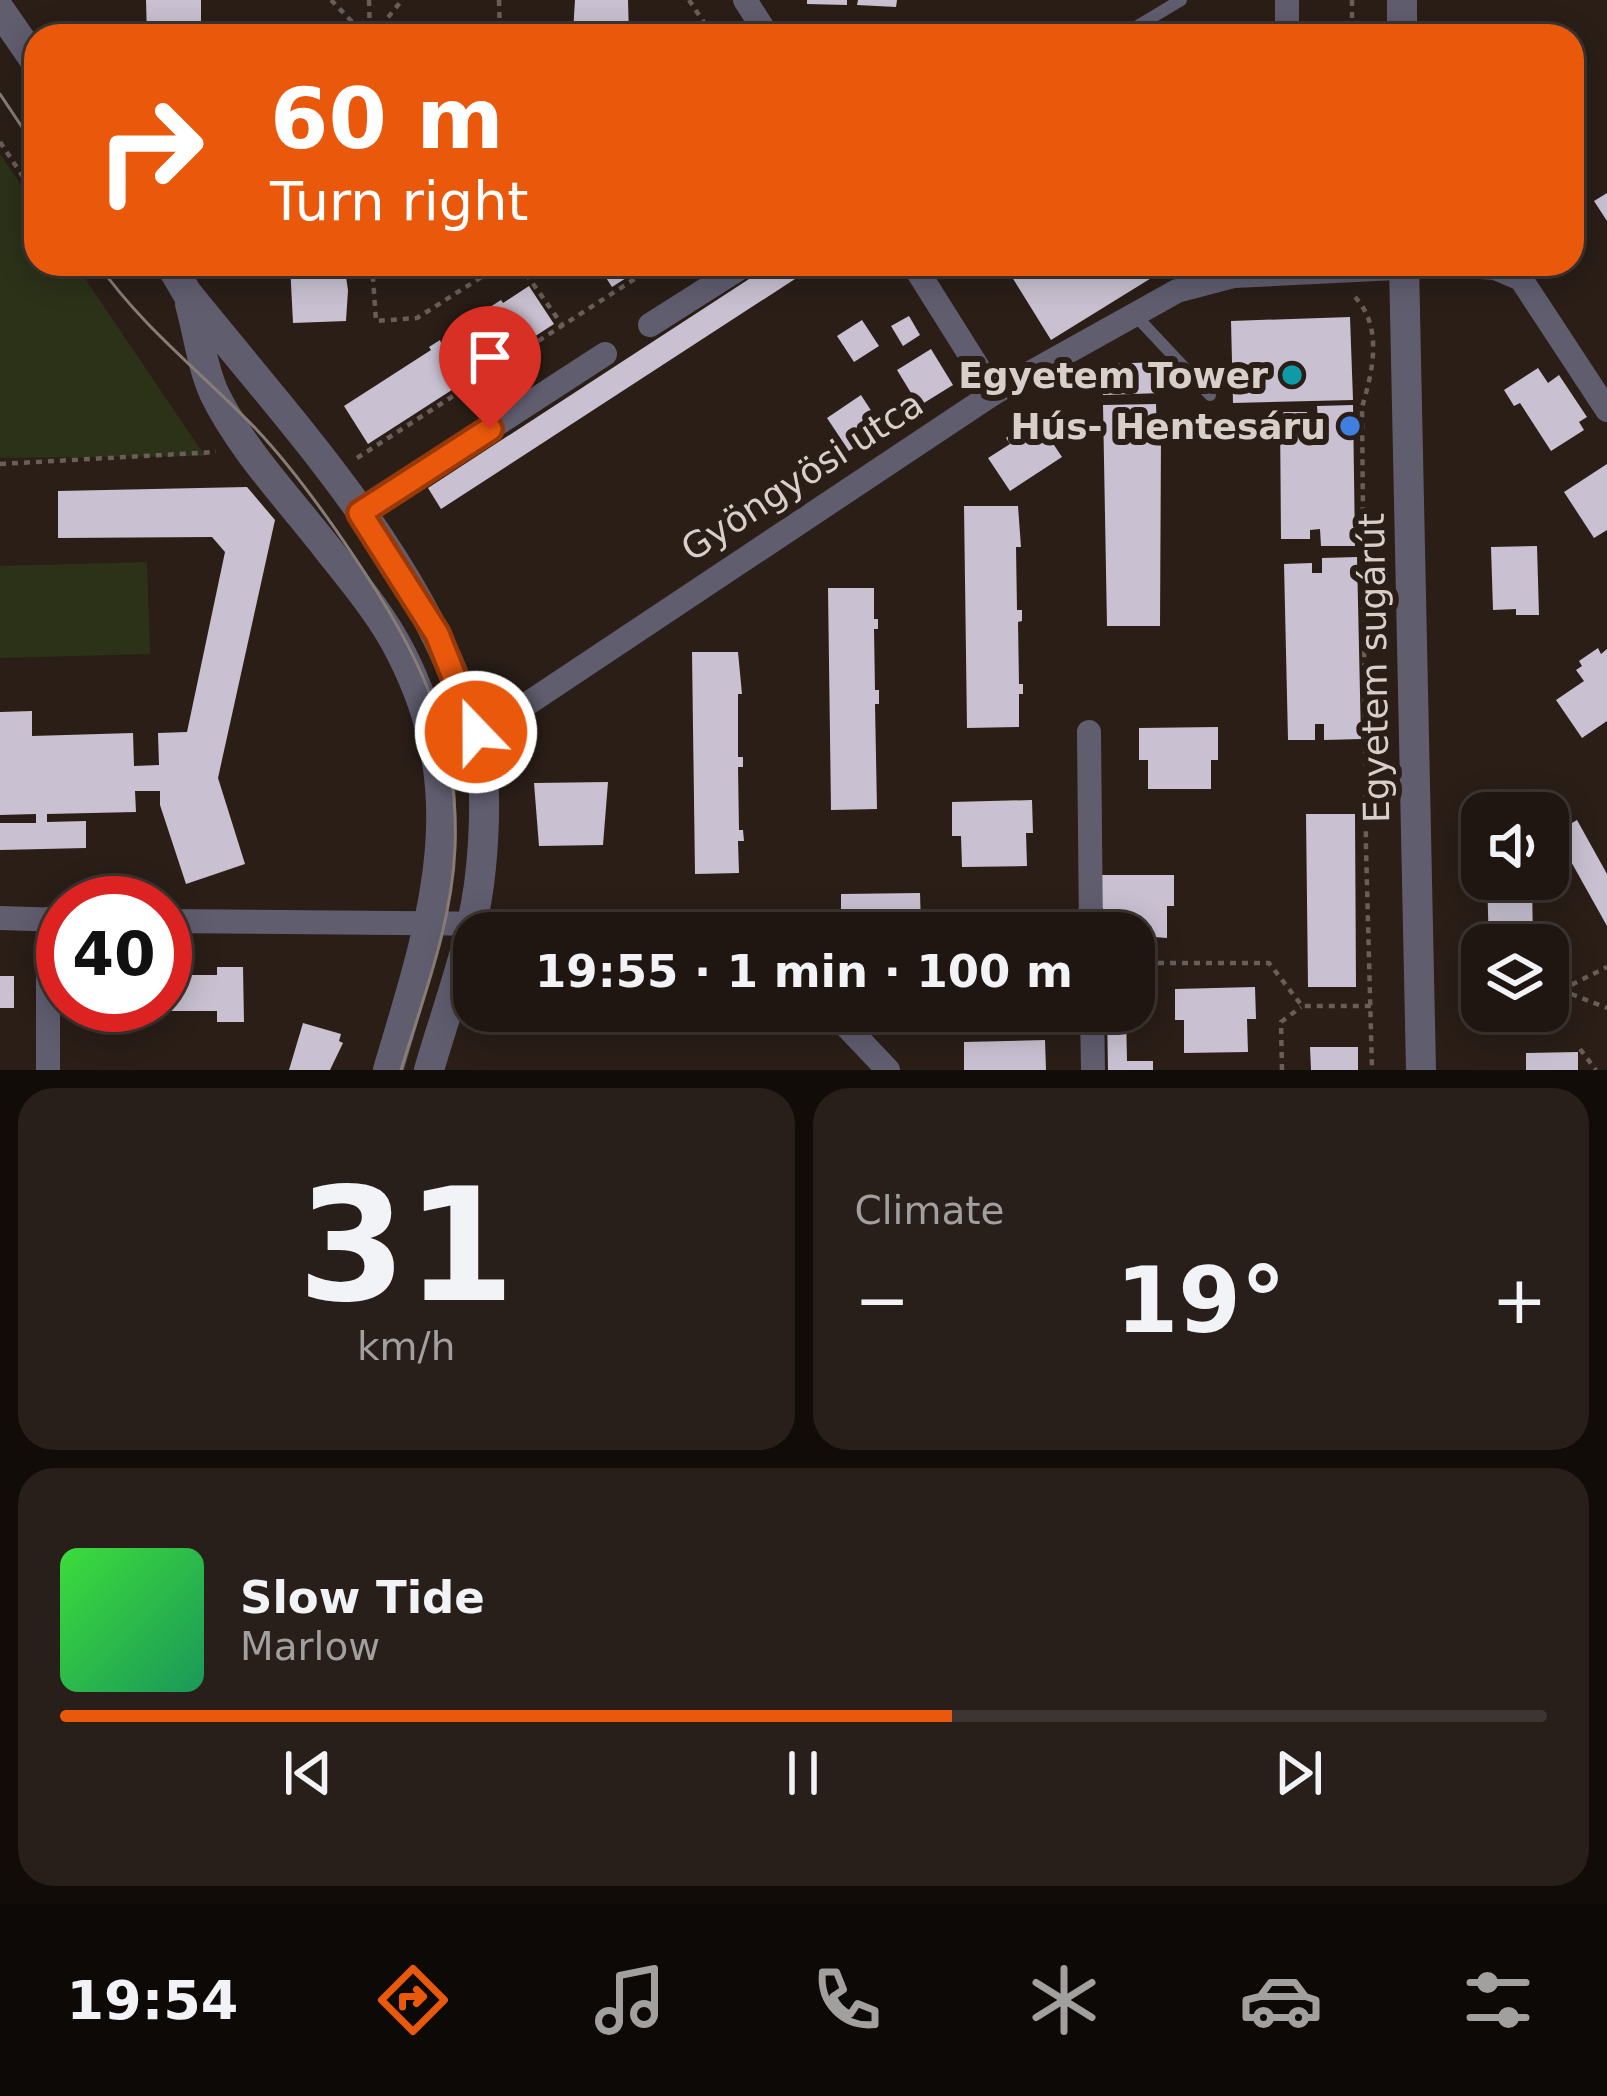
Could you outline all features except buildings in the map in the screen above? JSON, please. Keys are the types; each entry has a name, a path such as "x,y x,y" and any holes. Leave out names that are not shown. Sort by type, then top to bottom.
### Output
{"street":[{"path":"0,10 24,45"},
{"path":"177,276 360,513 437,634 476,732 484,806 474,912"},
{"path":"650,325 727,276"},
{"path":"921,276 994,393"},
{"name":"Gyöngyösi utca","path":"432,740 476,732 503,720 994,393 1177,291 1246,276"},
{"name":"Egyetem sugárút","path":"1404,276 1420,1070"},
{"name":"Gyöngyösi utca","path":"1514,276 1521,279 1607,410"},
{"path":"187,292 214,392 251,451 400,650 432,740 442,862 432,923 388,1070"},
{"path":"360,513 605,354"},
{"path":"1089,732 1091,912"},
{"path":"0,918 36,919"},
{"path":"192,921 453,924"},
{"path":"429,1070 453,989"},
{"path":"48,1070 50,1032"},
{"path":"852,1032 888,1070"},
{"path":"1093,1032 1093,1070"}],"lane":[{"path":"1141,24 1181,0"},
{"path":"1135,315 1210,395"}],"path":[{"path":"331,0 357,24"},
{"path":"381,24 402,0"},
{"path":"0,142 24,178"},
{"path":"373,276 376,321 417,318 483,276"},
{"path":"528,276 563,326"},
{"path":"348,465 640,276"},
{"path":"1355,276 1355,298 1367,310 1374,354 1362,407 1372,1070"},
{"path":"0,464 251,451"},
{"path":"1155,963 1269,963 1302,1006"},
{"path":"1569,986 1607,967"},
{"path":"1569,993 1607,1008"},
{"path":"1282,1070 1281,1022 1302,1006 1371,1006"},
{"path":"1580,1049 1596,1070"}],"green space":[{"path":"0,154 24,189 24,276 83,276 205,456 0,458"},
{"path":"147,562 150,654 0,658 0,566"}],"tram line":[{"path":"0,94 24,130"},
{"path":"108,276 134,309 282,458 374,587 429,691 450,766 455,806 453,876 442,933 401,1070"}],"place":[{"name":"Egyetem Tower","path":"1292,375"},
{"name":"Hús- Hentesáru","path":"1350,426"}],"route":[{"path":"476,732 437,634 360,513 490,429"}]}
